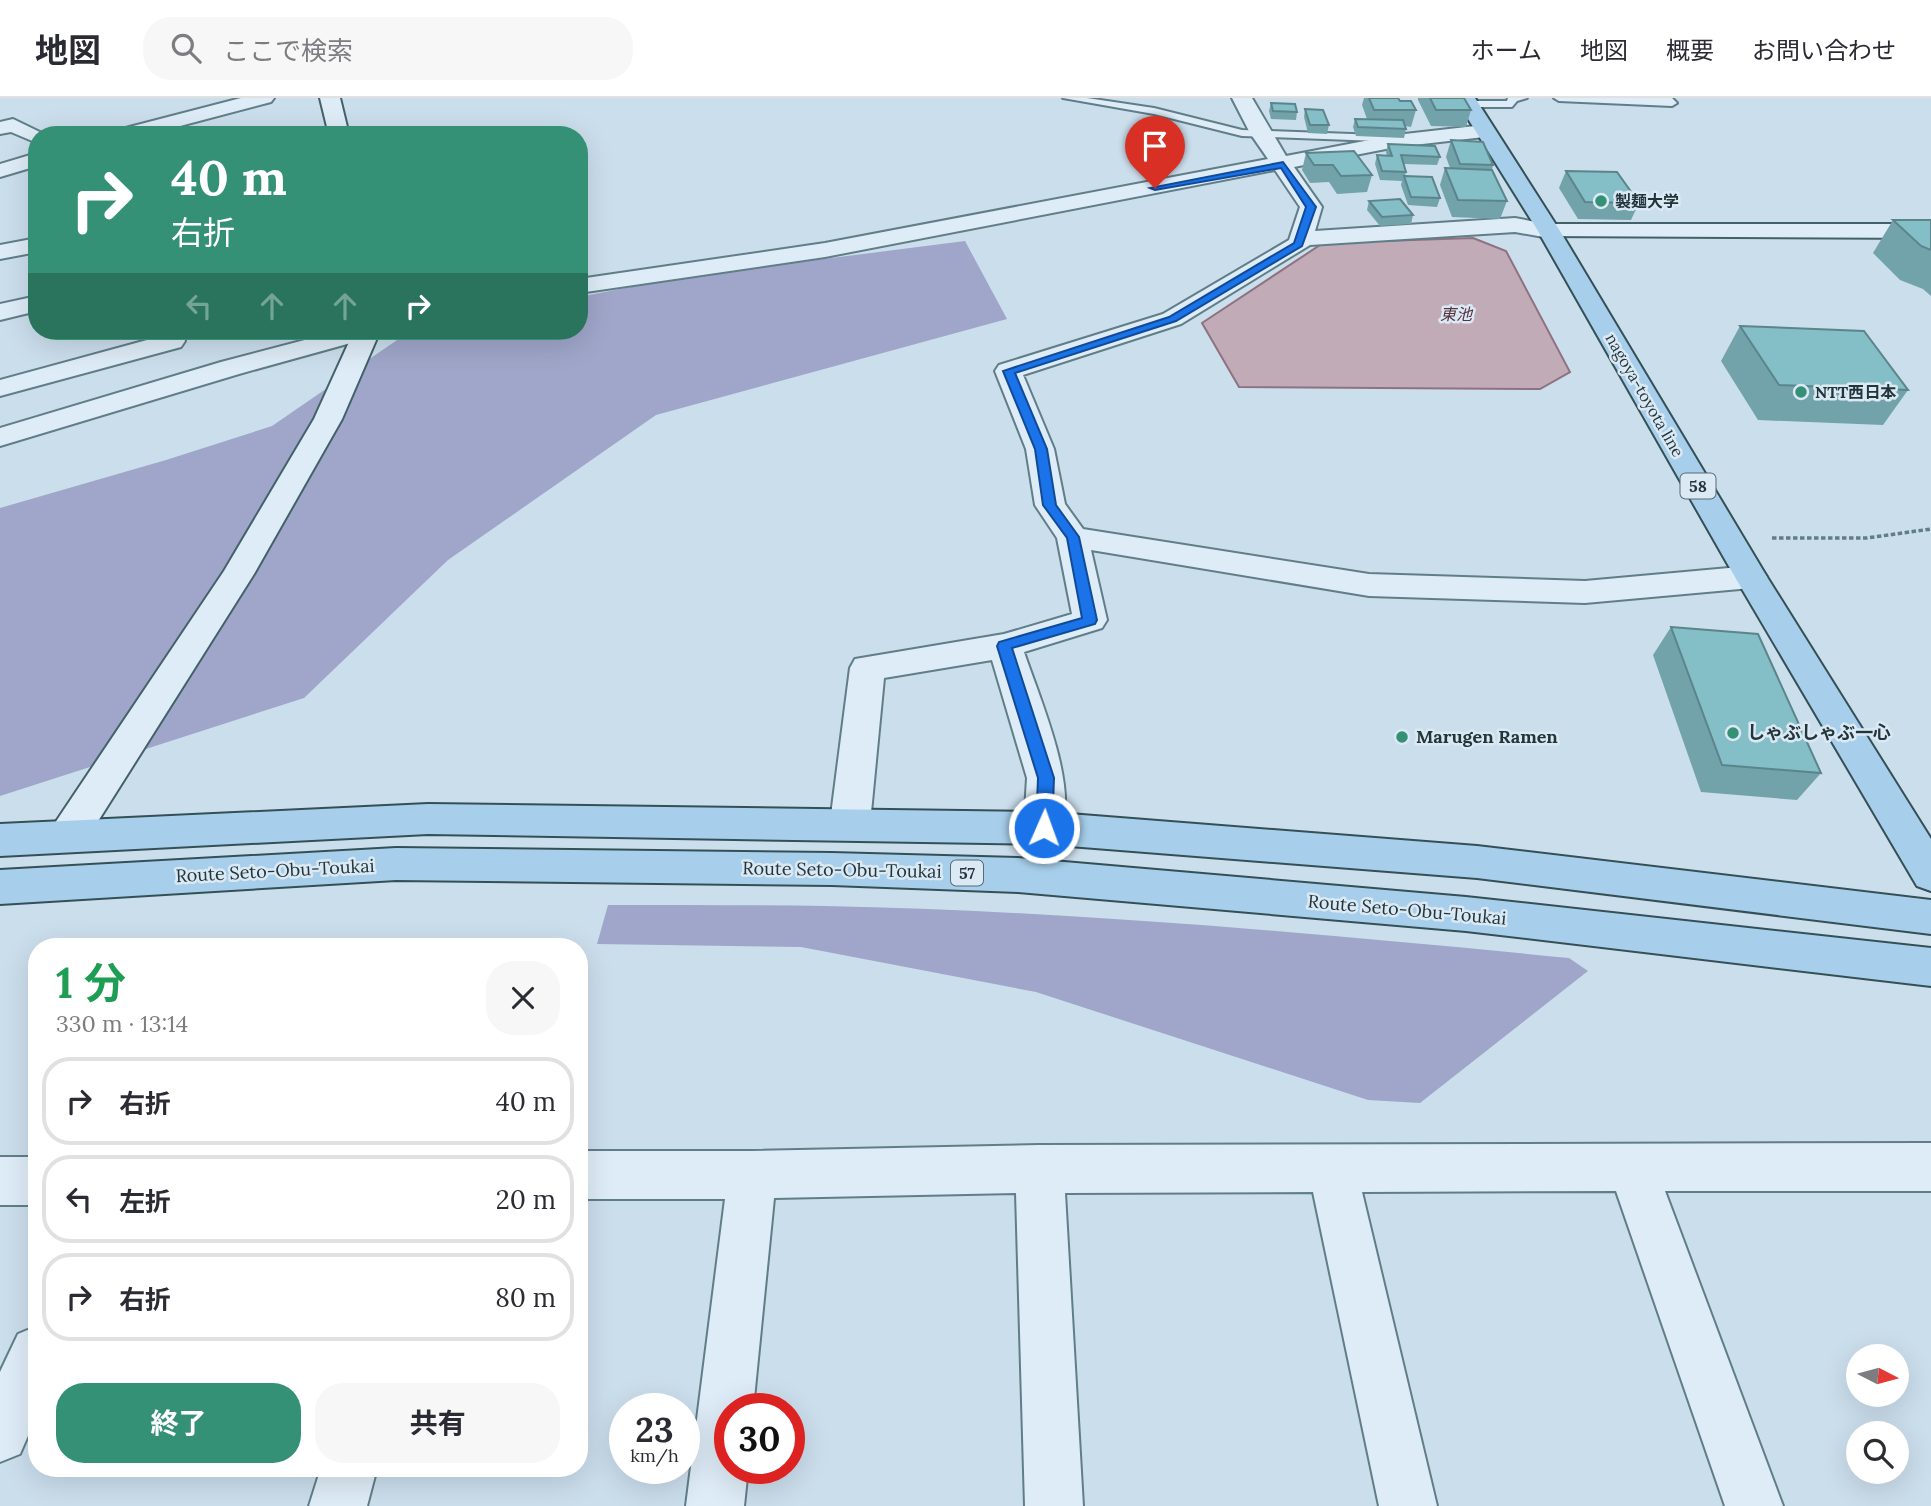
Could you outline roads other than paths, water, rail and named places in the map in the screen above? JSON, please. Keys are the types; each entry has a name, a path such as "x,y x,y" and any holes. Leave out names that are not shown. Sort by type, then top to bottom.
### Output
{"main road":[{"name":"nagoya-toyota line","path":"1467,101 1549,231 1751,577 1931,874"},
{"path":"0,840 69,834 428,819 850,823 1044,828 1477,862 1931,917"},
{"name":"Route Seto-Obu-Toukai","path":"0,887 396,864 832,869 1018,875 1466,914 1931,967"}],"street":[{"path":"156,126 264,98"},
{"path":"330,98 337,126"},
{"path":"850,823 867,668 1004,646 1090,620 1073,537 1049,505 1041,449 1009,371 1172,319 1298,244 1311,207 1260,133 1242,98"},
{"path":"0,128 13,125 28,132"},
{"path":"588,285 825,250 1411,139 1485,131"},
{"path":"0,172 28,162"},
{"path":"1300,239 1515,225 1549,231 1931,231"},
{"path":"0,252 28,247"},
{"path":"0,312 28,305"},
{"path":"0,388 158,340"},
{"path":"174,340 193,367 230,368"},
{"path":"0,438 230,368 334,340"},
{"path":"69,834 239,573 328,419 363,340"},
{"path":"1073,537 1368,584 1585,592 1751,577"},
{"path":"1004,646 1046,778 1044,828"},
{"path":"1632,1167 1754,1506"},
{"path":"588,1175 752,1175 1039,1169 1931,1167"},
{"path":"1332,1168 1408,1506"},
{"path":"1039,1169 1054,1506"},
{"path":"715,1506 752,1175"},
{"path":"0,1181 28,1181"},
{"path":"0,1434 28,1373"},
{"path":"338,1506 346,1477"}],"lane":[{"path":"1068,98 1154,111 1242,133 1411,139"},
{"path":"1467,101 1512,104 1512,99 1522,98"},
{"path":"1559,98 1672,103 1667,98"}],"water":[{"name":"東池","path":"1473,238 1506,251 1570,372 1540,389 1239,387 1202,323 1323,243"}],"place":[{"name":"製麺大学","path":"1601,201"},
{"name":"NTT西日本","path":"1801,392"},
{"name":"しゃぶしゃぶ一心","path":"1733,733"},
{"name":"Marugen Ramen","path":"1402,737"}]}
